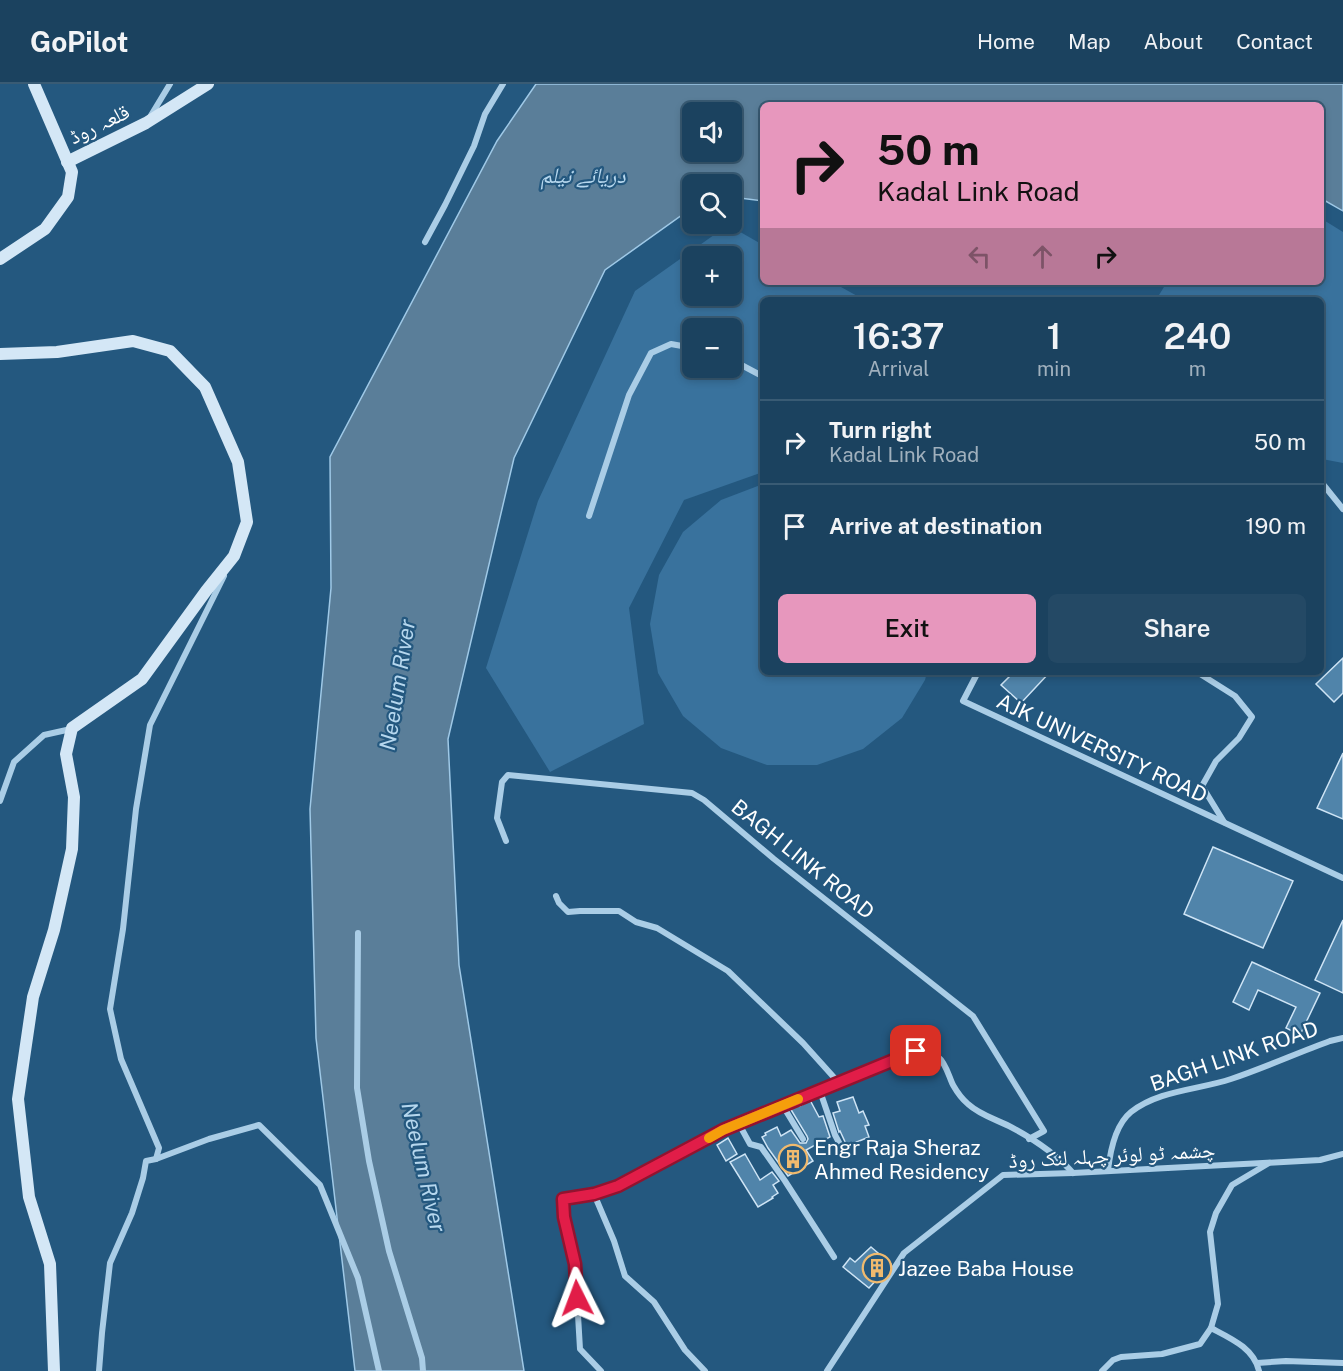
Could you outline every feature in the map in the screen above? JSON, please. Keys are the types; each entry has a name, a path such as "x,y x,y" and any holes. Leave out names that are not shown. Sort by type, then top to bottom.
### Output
{"street":[{"path":"0,259 45,229 68,197 72,172 34,84"},
{"path":"146,123 170,84"},
{"name":"قلعہ روڈ","path":"68,162 146,123 208,84"},
{"path":"424,242 474,146 485,114 503,84"},
{"path":"0,354 57,352 133,341 170,351 205,387 238,462 247,522 234,556 150,725 136,809 123,929 110,1008 121,1059 159,1148 156,1159"},
{"path":"589,516 629,395 651,353 670,344 682,346"},
{"path":"742,365 760,375"},
{"path":"1324,486 1343,510"},
{"path":"0,801 14,762 44,735 72,729 142,680 234,556"},
{"name":"AJK UNIVERSITY ROAD","path":"976,675 963,701 1343,878"},
{"name":"AJK UNIVERSITY ROAD","path":"1202,675 1235,696 1252,717 1239,738 1216,761 1202,786 1225,823"},
{"path":"54,1371 50,1264 29,1197 18,1099 33,998 54,930 72,849 74,797 66,754 72,729"},
{"name":"BAGH LINK ROAD","path":"506,841 496,818 502,782 508,775 692,793 704,800 774,859 973,1017 1044,1131 1029,1139"},
{"path":"556,896 568,912 619,911 636,922 657,928 728,971 803,1042 839,1083"},
{"path":"358,933 357,1088 369,1161 389,1251 422,1358 423,1371"},
{"name":"BAGH LINK ROAD","path":"1108,1171 1109,1156 1121,1123 1131,1112 1147,1102 1181,1090 1230,1079 1343,1038"},
{"path":"601,1371 580,1349 575,1264 564,1217 563,1199 594,1194 618,1186 723,1130 916,1051 929,1052 939,1057 954,1088 967,1103 983,1115 1010,1126 1063,1162 1073,1173"},
{"path":"820,1091 835,1135 844,1152"},
{"path":"783,1106 803,1139"},
{"path":"739,1124 750,1144 761,1147 834,1257"},
{"path":"99,1371 110,1263 132,1213 146,1161 209,1139 259,1125 320,1185 358,1278 379,1371"},
{"name":"چشمہ ٹو لوئر چہلہ لنک روڈ","path":"827,1371 904,1253 1003,1175 1320,1160 1343,1154"},
{"path":"1102,1371 1113,1360 1121,1357 1162,1354 1200,1344 1211,1328 1218,1304 1210,1232 1216,1213 1232,1185 1270,1162"},
{"path":"594,1194 614,1241 625,1276 654,1302 685,1350 705,1371"},
{"path":"1211,1328 1242,1345 1257,1363 1259,1371"},
{"path":"1257,1363 1286,1361 1343,1363"}],"shaded area":[{"path":"1324,220 1343,232 1343,463 1324,459 1324,297 1158,297 1165,285 1324,285"},
{"path":"742,233 760,243 760,285 837,285 859,297 760,297 760,473 684,500 629,608 644,724 550,772 486,668 538,501 635,291 682,258 682,306 742,306 742,246 698,246 715,234"},
{"path":"760,485 760,675 926,675 902,718 863,749 817,765 767,765 721,748 683,716 658,673 650,624 659,575 683,532 721,500"}],"water":[{"name":"دریائے نیلم","path":"536,84 1343,84 1343,211 1324,200 1324,102 760,102 760,201 742,198 742,174 682,174 682,215 605,270 514,458 448,739 459,965 524,1371 355,1371 316,1038 310,809 331,588 330,457 497,141"}],"building":[{"path":"1343,658 1343,693 1334,702 1316,684"},
{"path":"1011,675 1047,675 1021,703 1001,685"},
{"path":"1343,753 1343,819 1317,808"},
{"path":"1213,847 1293,881 1263,948 1184,914"},
{"path":"1343,920 1343,993 1315,980"},
{"path":"1252,962 1320,993 1300,1035 1286,1028 1296,1007 1258,990 1249,1010 1233,1002"},
{"path":"853,1097 859,1113 863,1111 869,1125 865,1126 869,1137 847,1146 839,1132 833,1113 840,1111 837,1102"},
{"path":"810,1100 819,1117 823,1116 830,1137 806,1150 813,1161 788,1176 762,1137 777,1127 781,1136 791,1130 800,1143 806,1143 807,1136 790,1108 800,1104 800,1106"},
{"path":"728,1138 737,1154 726,1161 717,1145"},
{"path":"745,1154 760,1180 772,1172 779,1181 773,1185 778,1193 758,1207 730,1162"},
{"name":"Jazee Baba House","path":"871,1247 891,1264 869,1288 843,1267 850,1258 855,1262"}],"slow traffic":[{"path":"709,1138 798,1099"}],"place":[{"name":"Engr Raja Sheraz Ahmed Residency","path":"793,1159"},
{"name":"Jazee Baba House","path":"877,1268"}],"route":[{"path":"577,1298 575,1264 564,1217 563,1199 594,1194 618,1186 723,1130 916,1051"}],"water label":[{"name":"Neelum River","path":"397,685"},
{"name":"Neelum River","path":"424,1167"}]}
